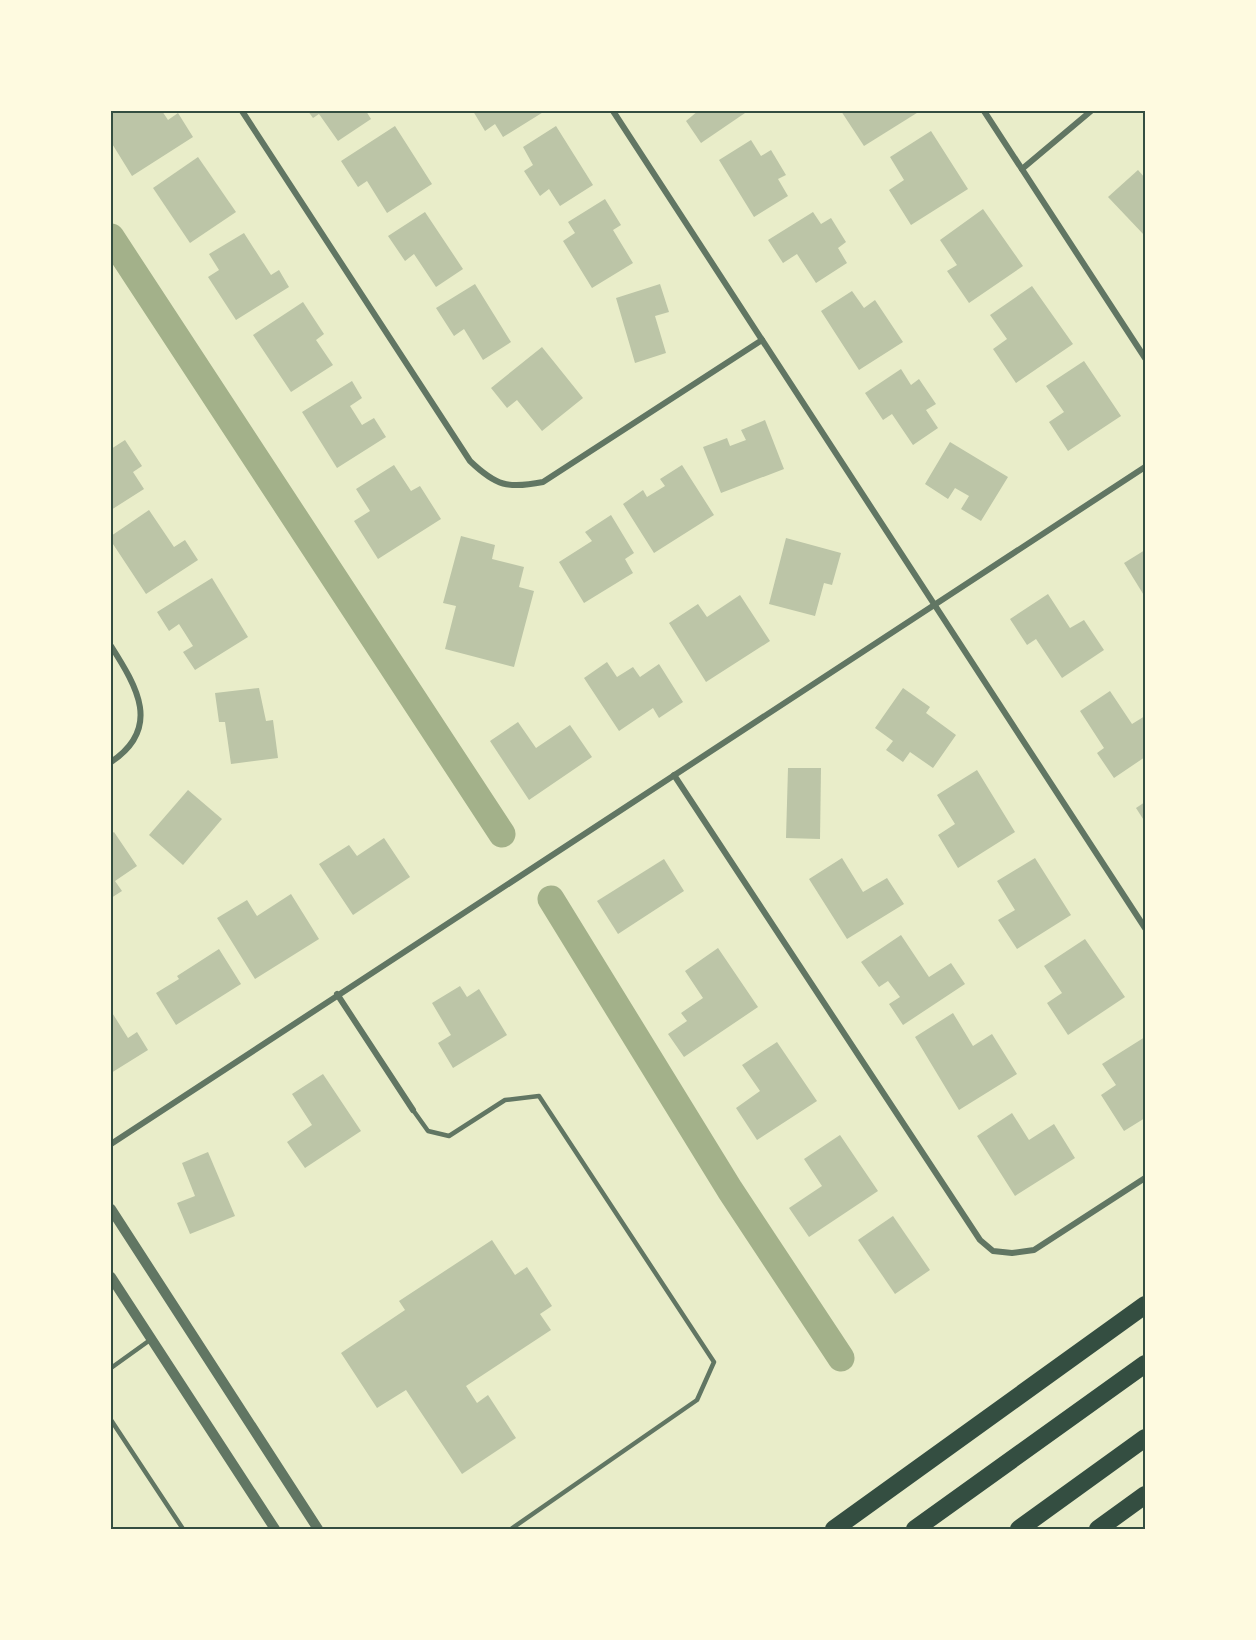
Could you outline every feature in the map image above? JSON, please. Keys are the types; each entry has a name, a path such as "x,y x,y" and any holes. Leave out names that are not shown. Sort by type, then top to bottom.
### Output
{"highway":[{"path":"834,1529 1145,1305"},
{"path":"915,1529 1145,1364"},
{"path":"1019,1529 1145,1438"},
{"path":"1098,1529 1145,1495"}],"street":[{"path":"242,111 470,461 490,480 516,487 543,482 762,340"},
{"path":"613,111 1145,928"},
{"path":"984,111 1145,358"},
{"path":"1022,169 1091,111"},
{"path":"111,1144 1145,467"},
{"path":"111,646 133,680 142,704 139,731 124,754 111,762"},
{"path":"674,775 980,1240 993,1251 1012,1253 1034,1250 1145,1178"},
{"path":"337,994 413,1110"},
{"path":"111,1209 318,1529"},
{"path":"111,1277 275,1529"}],"lane":[{"path":"413,1110 428,1131 449,1136 505,1100 539,1096 714,1362 697,1400 511,1529"},
{"path":"111,1368 151,1339"},
{"path":"111,1420 183,1529"}],"building":[{"path":"111,111 162,111 168,120 178,113 193,137 132,176 111,142"},
{"path":"308,111 366,111 371,119 338,141 319,114 313,118"},
{"path":"473,111 545,111 503,137 495,124 485,131"},
{"path":"698,111 744,111 745,113 701,143 686,121"},
{"path":"841,111 920,111 864,146"},
{"path":"395,126 432,184 387,213 367,181 358,187 341,161"},
{"path":"556,126 593,185 560,206 549,189 540,196 524,171 533,165 523,147"},
{"path":"931,131 968,189 911,225 889,190 904,180 890,157"},
{"path":"751,140 761,156 771,150 786,175 778,179 788,196 754,217 719,160"},
{"path":"198,157 236,212 190,243 153,188"},
{"path":"1138,170 1145,178 1145,236 1108,197"},
{"path":"605,199 621,225 613,230 633,263 592,288 563,241 575,233 568,222"},
{"path":"983,209 1023,266 969,303 947,271 957,265 940,240"},
{"path":"425,212 463,269 436,287 414,254 405,261 388,236"},
{"path":"813,212 821,224 831,218 846,242 838,248 847,263 816,283 797,254 783,263 768,240"},
{"path":"244,233 271,275 279,270 289,287 236,320 208,277 219,270 209,254"},
{"path":"475,284 511,342 483,360 464,329 454,336 436,308"},
{"path":"660,284 669,312 655,316 666,353 635,363 616,298"},
{"path":"1032,286 1073,344 1016,383 993,349 1007,339 990,315"},
{"path":"852,291 864,308 875,300 903,342 859,370 821,311"},
{"path":"303,302 324,334 316,340 333,365 291,392 253,335"},
{"path":"542,347 583,398 542,431 517,400 507,408 491,388"},
{"path":"1084,361 1121,416 1068,451 1049,422 1064,412 1046,386"},
{"path":"901,369 911,385 919,379 936,404 926,410 938,428 913,445 892,414 883,420 865,393"},
{"path":"352,381 362,398 350,406 362,425 374,418 386,437 337,468 302,412"},
{"path":"765,420 784,469 721,493 703,447 727,438 730,446 746,440 741,430"},
{"path":"125,440 142,466 133,472 144,489 111,510 111,449"},
{"path":"950,442 1008,477 981,521 961,509 969,496 955,488 948,499 925,484"},
{"path":"394,465 411,491 420,486 441,519 378,559 354,521 370,511 356,489"},
{"path":"682,465 714,515 654,553 623,504 643,490 647,497 665,486 660,479"},
{"path":"149,510 174,547 185,540 198,560 146,594 111,541 111,536"},
{"path":"611,515 634,553 625,559 633,573 584,603 559,562 592,541 585,532"},
{"path":"461,536 495,545 492,559 524,567 519,587 534,591 514,667 445,649 456,606 443,603"},
{"path":"786,538 841,553 832,585 824,583 815,616 769,604"},
{"path":"1145,550 1145,597 1124,563"},
{"path":"212,578 248,637 195,670 183,652 193,646 179,624 169,631 157,612"},
{"path":"1048,594 1070,628 1084,620 1104,650 1062,678 1036,639 1027,645 1010,619"},
{"path":"740,595 770,641 706,682 669,623 698,604 707,617"},
{"path":"607,662 617,677 633,667 640,677 659,664 683,702 659,718 653,708 619,731 584,678"},
{"path":"259,688 266,721 273,720 278,758 231,764 225,722 219,722 215,693"},
{"path":"903,688 930,707 926,713 956,735 933,768 910,752 903,762 886,750 893,741 875,728"},
{"path":"1110,691 1132,724 1145,716 1145,757 1114,778 1097,753 1104,748 1080,711"},
{"path":"518,722 536,748 570,725 592,757 529,800 490,741"},
{"path":"788,768 821,768 820,839 786,838"},
{"path":"977,770 1015,832 958,868 938,835 955,824 937,795"},
{"path":"188,790 222,819 183,865 149,835"},
{"path":"1145,802 1145,822 1136,808"},
{"path":"114,832 137,866 115,881 122,891 111,898 111,834"},
{"path":"384,838 410,877 353,915 319,864 349,845 357,856"},
{"path":"842,858 863,892 887,878 904,904 847,939 809,879"},
{"path":"1035,858 1071,915 1017,949 998,920 1015,910 997,881"},
{"path":"664,859 684,891 618,934 597,901"},
{"path":"291,894 319,939 255,979 217,918 247,900 257,916"},
{"path":"901,935 929,977 951,963 965,984 903,1025 889,1004 900,997 888,981 879,987 861,962"},
{"path":"1085,939 1125,997 1068,1035 1047,1003 1062,993 1044,966"},
{"path":"718,948 758,1007 684,1057 668,1034 687,1021 681,1013 703,998 685,971"},
{"path":"219,949 241,984 176,1025 156,993 179,979 177,976"},
{"path":"460,986 467,997 479,989 507,1035 453,1068 438,1043 451,1035 432,1003"},
{"path":"111,1011 128,1038 137,1032 148,1050 111,1073"},
{"path":"953,1013 973,1046 992,1034 1017,1074 959,1110 915,1037"},
{"path":"1145,1037 1145,1118 1124,1131 1101,1095 1116,1085 1102,1064"},
{"path":"777,1042 817,1101 757,1140 736,1108 760,1091 742,1065"},
{"path":"323,1074 361,1131 305,1168 287,1142 312,1125 292,1094"},
{"path":"1012,1113 1029,1140 1054,1124 1075,1158 1015,1196 977,1136"},
{"path":"840,1135 878,1191 809,1237 789,1208 822,1186 804,1159"},
{"path":"208,1152 235,1216 190,1234 177,1203 195,1196 182,1163"},
{"path":"893,1216 930,1270 895,1294 858,1240"},
{"path":"492,1240 515,1275 527,1267 552,1306 540,1314 551,1330 466,1386 477,1403 488,1395 516,1438 462,1474 406,1390 377,1408 341,1353 405,1310 399,1301"}],"waterway":[{"path":"111,237 502,834"},
{"path":"551,899 730,1190 841,1358"}]}
